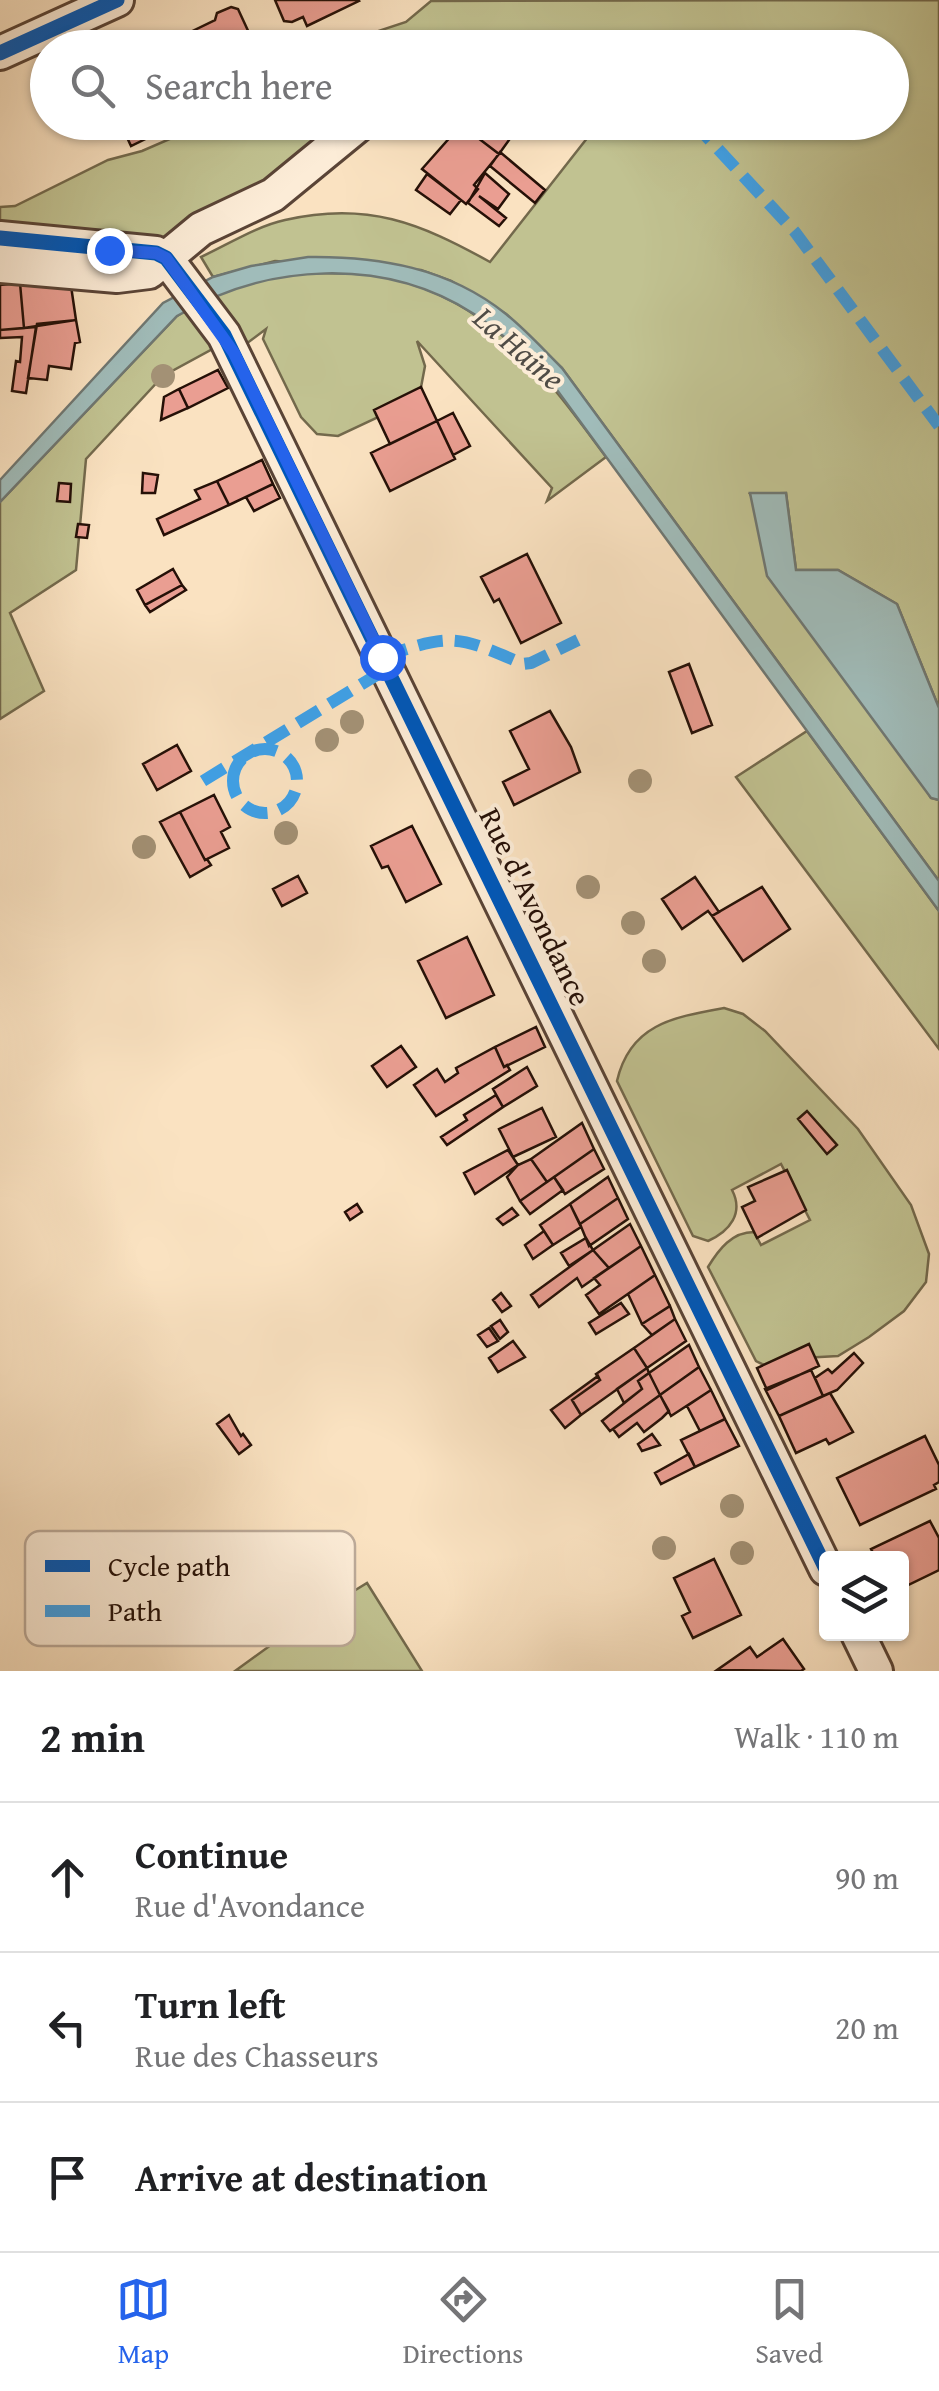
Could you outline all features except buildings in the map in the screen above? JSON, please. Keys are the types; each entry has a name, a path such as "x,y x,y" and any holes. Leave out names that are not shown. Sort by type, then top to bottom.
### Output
{"street":[{"path":"51,30 117,0"},
{"path":"0,53 30,39"},
{"path":"0,266 132,276 173,267 201,229 273,194 340,140"},
{"path":"0,238 156,253 173,267"},
{"name":"Rue d'Avondance","path":"173,267 210,316 244,372 819,1555"},
{"path":"861,1641 876,1671"}],"green space":[{"path":"939,0 939,708 897,604 838,570 796,570 786,493 750,494 931,798 939,800 939,881 562,368 506,314 451,281 421,270 275,261 213,277 201,257 274,223 342,213 392,219 440,236 490,262 586,140 909,140 909,30 382,30 406,22 431,1"},
{"path":"167,140 344,140 166,258 0,238 0,207 15,206 108,160"},
{"path":"305,273 390,278 459,305 514,346 562,399 606,457 547,501 552,488 417,341 425,366 419,398 338,436 317,434 301,417 263,339 266,329 234,353 200,302 253,281"},
{"path":"187,310 216,347 163,376 86,459 76,570 10,613 44,691 0,719 0,502"},
{"path":"807,731 939,911 939,1049 736,777"},
{"path":"724,1008 743,1014 765,1031 858,1129 911,1205 929,1254 926,1282 904,1311 838,1356 802,1358 770,1368 756,1361 708,1267 722,1248 739,1235 754,1232 761,1245 810,1220 781,1164 732,1190 735,1214 723,1232 708,1241 693,1236 617,1081 623,1062 643,1035 672,1020"},
{"path":"367,1583 422,1671 235,1671 270,1646 355,1646 355,1590"}],"water":[{"name":"La Haine","path":"308,257 387,262 437,275 484,298 506,314 562,368 939,881 939,911 549,379 494,329 439,295 402,282 326,273 249,285 212,298 177,316 0,502 0,480 163,303 213,277"},
{"path":"750,493 786,493 796,570 838,570 897,604 939,708 939,800 931,798 767,576"}],"marked path":[{"path":"710,140 795,232 939,426"},
{"path":"383,657 424,644 454,641 483,647 523,664 578,640"},
{"path":"203,781 388,668"},
{"path":"265,749 287,759 297,781 287,803 265,813 243,803 233,781 243,759 265,749"}],"cycle path":[{"path":"51,30 117,0"},
{"path":"0,53 30,39"},
{"path":"0,238 156,253 166,258 224,335 819,1555"}],"route":[{"path":"109,250 156,253 166,258 224,335 382,657"}]}
